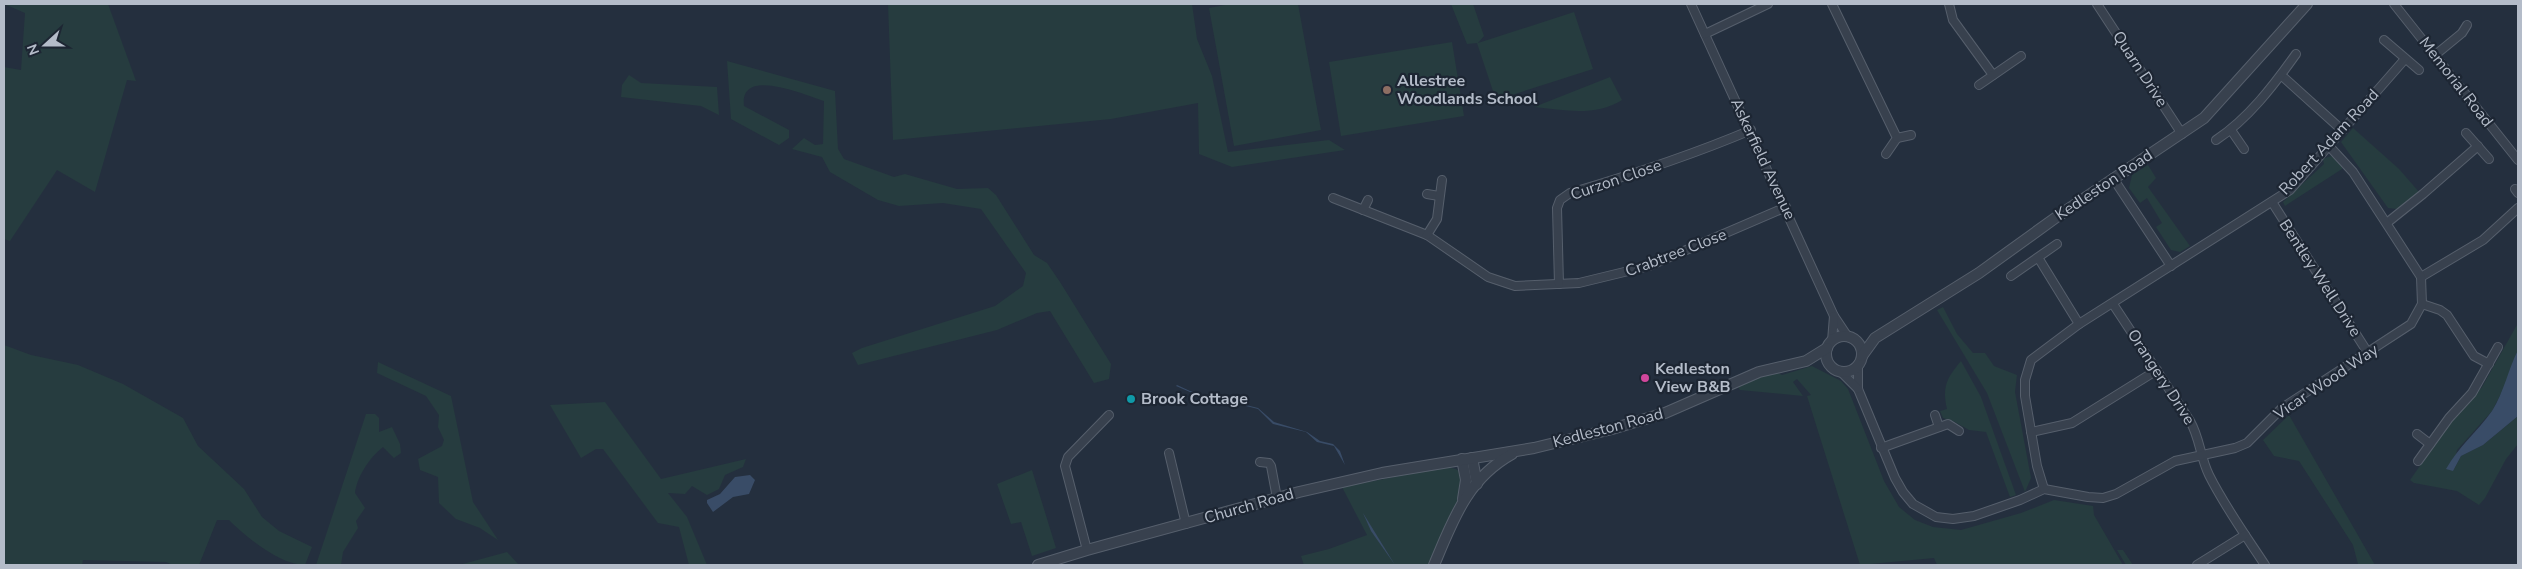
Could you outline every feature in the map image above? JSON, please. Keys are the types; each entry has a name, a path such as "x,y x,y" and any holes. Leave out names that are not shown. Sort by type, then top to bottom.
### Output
{"street":[{"name":"Askerfield Avenue","path":"1691,4 1751,130 1834,316 1850,338"},
{"path":"1705,34 1768,4"},
{"path":"1832,4 1897,138"},
{"path":"1949,4 1953,20 1993,76"},
{"name":"Quarn Drive","path":"2097,4 2182,134"},
{"name":"Kedleston Road","path":"1860,361 1875,338 1979,273 2113,178 2182,134 2214,109 2307,4"},
{"name":"Memorial Road","path":"2394,4 2518,160"},
{"path":"2434,56 2462,33 2467,25"},
{"path":"2384,40 2419,70"},
{"path":"2216,140 2231,130 2281,75 2296,54"},
{"path":"1979,85 2022,56"},
{"name":"Robert Adam Road","path":"2044,489 2025,396 2027,369 2037,353 2079,324 2290,190 2405,59"},
{"path":"2281,75 2342,130"},
{"name":"Curzon Close","path":"1559,284 1557,208 1564,197 1570,193 1713,146 1751,130"},
{"path":"2231,130 2244,149"},
{"path":"2466,133 2488,159"},
{"path":"1886,154 1897,138 1911,135"},
{"path":"2329,146 2354,172 2388,222 2421,277 2422,304 2440,310 2447,316 2474,356 2488,364"},
{"path":"2388,222 2478,146"},
{"path":"2113,178 2171,266"},
{"path":"1427,236 1437,220 1442,180"},
{"path":"1427,194 1439,196"},
{"name":"Crabtree Close","path":"1333,198 1427,236 1454,256 1496,281 1515,286 1559,284 1600,279 1649,266 1786,207"},
{"path":"1363,210 1368,200"},
{"name":"Bentley Well Drive","path":"2272,202 2368,353"},
{"path":"2421,277 2483,240 2518,208"},
{"path":"2011,276 2039,259 2057,244"},
{"path":"2039,259 2079,324"},
{"name":"Orangery Drive","path":"2113,304 2198,435 2201,455 2209,475 2265,565"},
{"name":"Vicar Wood Way","path":"2044,489 2103,498 2116,494 2164,465 2235,448 2247,442 2282,408 2411,324 2422,304"},
{"name":"Askerfield Avenue","path":"1830,344 1834,316"},
{"path":"1875,338 1840,337 1830,344 1826,357 1830,365 1858,389 1881,448 1903,492 1913,504 1936,517 1953,519 1974,516 2020,500 2044,489"},
{"path":"1850,338 1859,344 1858,389"},
{"name":"Kedleston Road","path":"1434,565 1462,500 1466,480 1467,458 1520,450 1638,422 1687,404 1759,372 1806,361 1830,344"},
{"path":"2418,461 2472,393 2498,347"},
{"name":"Kedleston Road","path":"1806,361 1830,365"},
{"path":"1840,372 1849,371 1860,361"},
{"path":"2031,432 2072,423 2157,370"},
{"path":"1087,550 1066,466 1068,457 1109,415"},
{"path":"1935,415 1939,427"},
{"path":"1881,448 1948,424 1959,430"},
{"path":"2417,434 2430,444"},
{"name":"Kedleston Road","path":"1462,500 1500,461 1520,450"},
{"path":"1169,453 1186,524"},
{"path":"1467,458 1477,484"},
{"name":"Church Road","path":"1038,565 1277,498 1382,473 1467,458"},
{"path":"1260,462 1269,462 1271,466 1277,498"},
{"path":"2197,565 2245,535"}],"green space":[{"path":"4,4 108,4 136,81 127,80 95,192 57,170 10,241 4,239 4,67 21,70 25,13"},
{"path":"888,4 1192,4 1197,39 1212,76 1228,152 1329,140 1345,150 1232,167 1199,154 1198,103 1111,119 893,140"},
{"path":"1230,4 1298,4 1321,130 1234,146 1209,8"},
{"path":"1451,4 1473,4 1484,36 1478,43 1574,12 1593,69 1496,100 1477,43 1467,44"},
{"path":"1452,42 1464,116 1341,136 1329,62"},
{"path":"727,61 835,91 838,149 844,159 894,177 905,174 957,189 988,188 996,195 1034,255 1047,263 1060,282 1111,364 1109,379 1094,383 1050,311 1037,313 997,330 858,365 852,353 862,348 995,306 1023,286 1026,273 981,209 943,203 899,206 878,200 830,172 822,157 792,149 804,138 815,145 823,144 824,101 775,86 762,85 752,88 745,94 744,106 789,130 789,138 779,145 731,119"},
{"path":"629,75 641,83 717,87 719,115 701,106 621,97 622,85"},
{"path":"1610,77 1622,100 1612,105 1601,109 1579,111 1534,107"},
{"path":"2353,128 2399,169 2419,192 2397,209 2388,208 2341,142"},
{"path":"2331,156 2342,164 2342,169 2285,206 2283,202 2324,164 2323,159"},
{"path":"2148,165 2156,178 2148,187 2190,246 2180,252 2171,250 2156,227 2162,223 2147,198 2140,203 2129,188 2132,175"},
{"path":"1943,307 1957,334 1973,353 1985,353 1994,366 2017,375 2015,392 2031,478 2025,492 1987,393 1937,310"},
{"path":"2518,323 2518,350 2505,386 2492,411 2457,450 2453,471 2461,456 2483,445 2518,416 2518,444 2506,459 2485,498 2479,505 2457,491 2414,483 2410,480 2451,422 2482,387"},
{"path":"4,345 31,355 78,365 123,384 183,418 198,446 244,489 262,517 279,531 312,547 305,565 295,564 274,555 254,542 229,520 217,520 199,565 173,565 166,562 83,560 82,565 4,565"},
{"path":"1961,361 1981,397 2016,495 2010,497 1986,432 1969,430 1943,418 1940,411 1947,409 1945,394 1947,383 1952,372"},
{"path":"378,362 451,396 473,502 498,540 480,528 456,519 439,503 438,477 420,470 418,459 442,446 444,440 438,427 439,415 426,396 377,373"},
{"path":"1812,366 1841,381 1848,389 1884,481 1899,507 1915,520 1933,527 1961,530 2021,513 2054,500 2093,506 2094,515 2123,565 1937,565 1934,558 1860,565 1807,396 1811,395 1797,379 1793,382 1803,396 1740,390 1737,385 1776,372 1782,375"},
{"path":"605,402 661,479 746,459 743,467 725,475 719,489 707,495 692,486 685,494 668,493 687,517 707,565 689,565 679,527 658,523 603,449 596,449 581,458 550,405"},
{"path":"366,414 375,414 379,418 379,432 392,427 400,444 401,453 394,458 383,447 369,462 361,474 355,493 365,508 356,521 358,528 343,552 341,565 316,565"},
{"path":"2289,415 2375,565 2356,565 2358,564 2353,545 2299,461 2274,456 2263,440"},
{"path":"1441,468 1453,468 1459,471 1461,489 1452,517 1430,565 1304,565 1301,556 1329,549 1367,535 1342,487"},
{"path":"1032,470 1056,548 1032,556 1021,522 1011,524 997,484"},
{"path":"2117,550 2123,550 2133,565 2126,565"},
{"path":"507,552 519,565 459,565"}],"water":[{"path":"2518,350 2518,416 2483,445 2461,456 2453,471 2446,469 2492,411"},
{"path":"1177,385 1190,391 1258,408 1274,422 1307,432 1320,441 1333,444 1340,451 1345,465 1334,446 1317,442 1306,432 1273,424 1258,409 1190,392"},
{"path":"750,475 755,480 749,494 733,497 713,512 707,500 720,494 735,477"},
{"path":"1363,513 1395,565 1371,531"}],"place":[{"name":"Allestree Woodlands School","path":"1387,90"},
{"name":"Kedleston View B&B","path":"1645,378"},
{"name":"Brook Cottage","path":"1131,399"}]}
